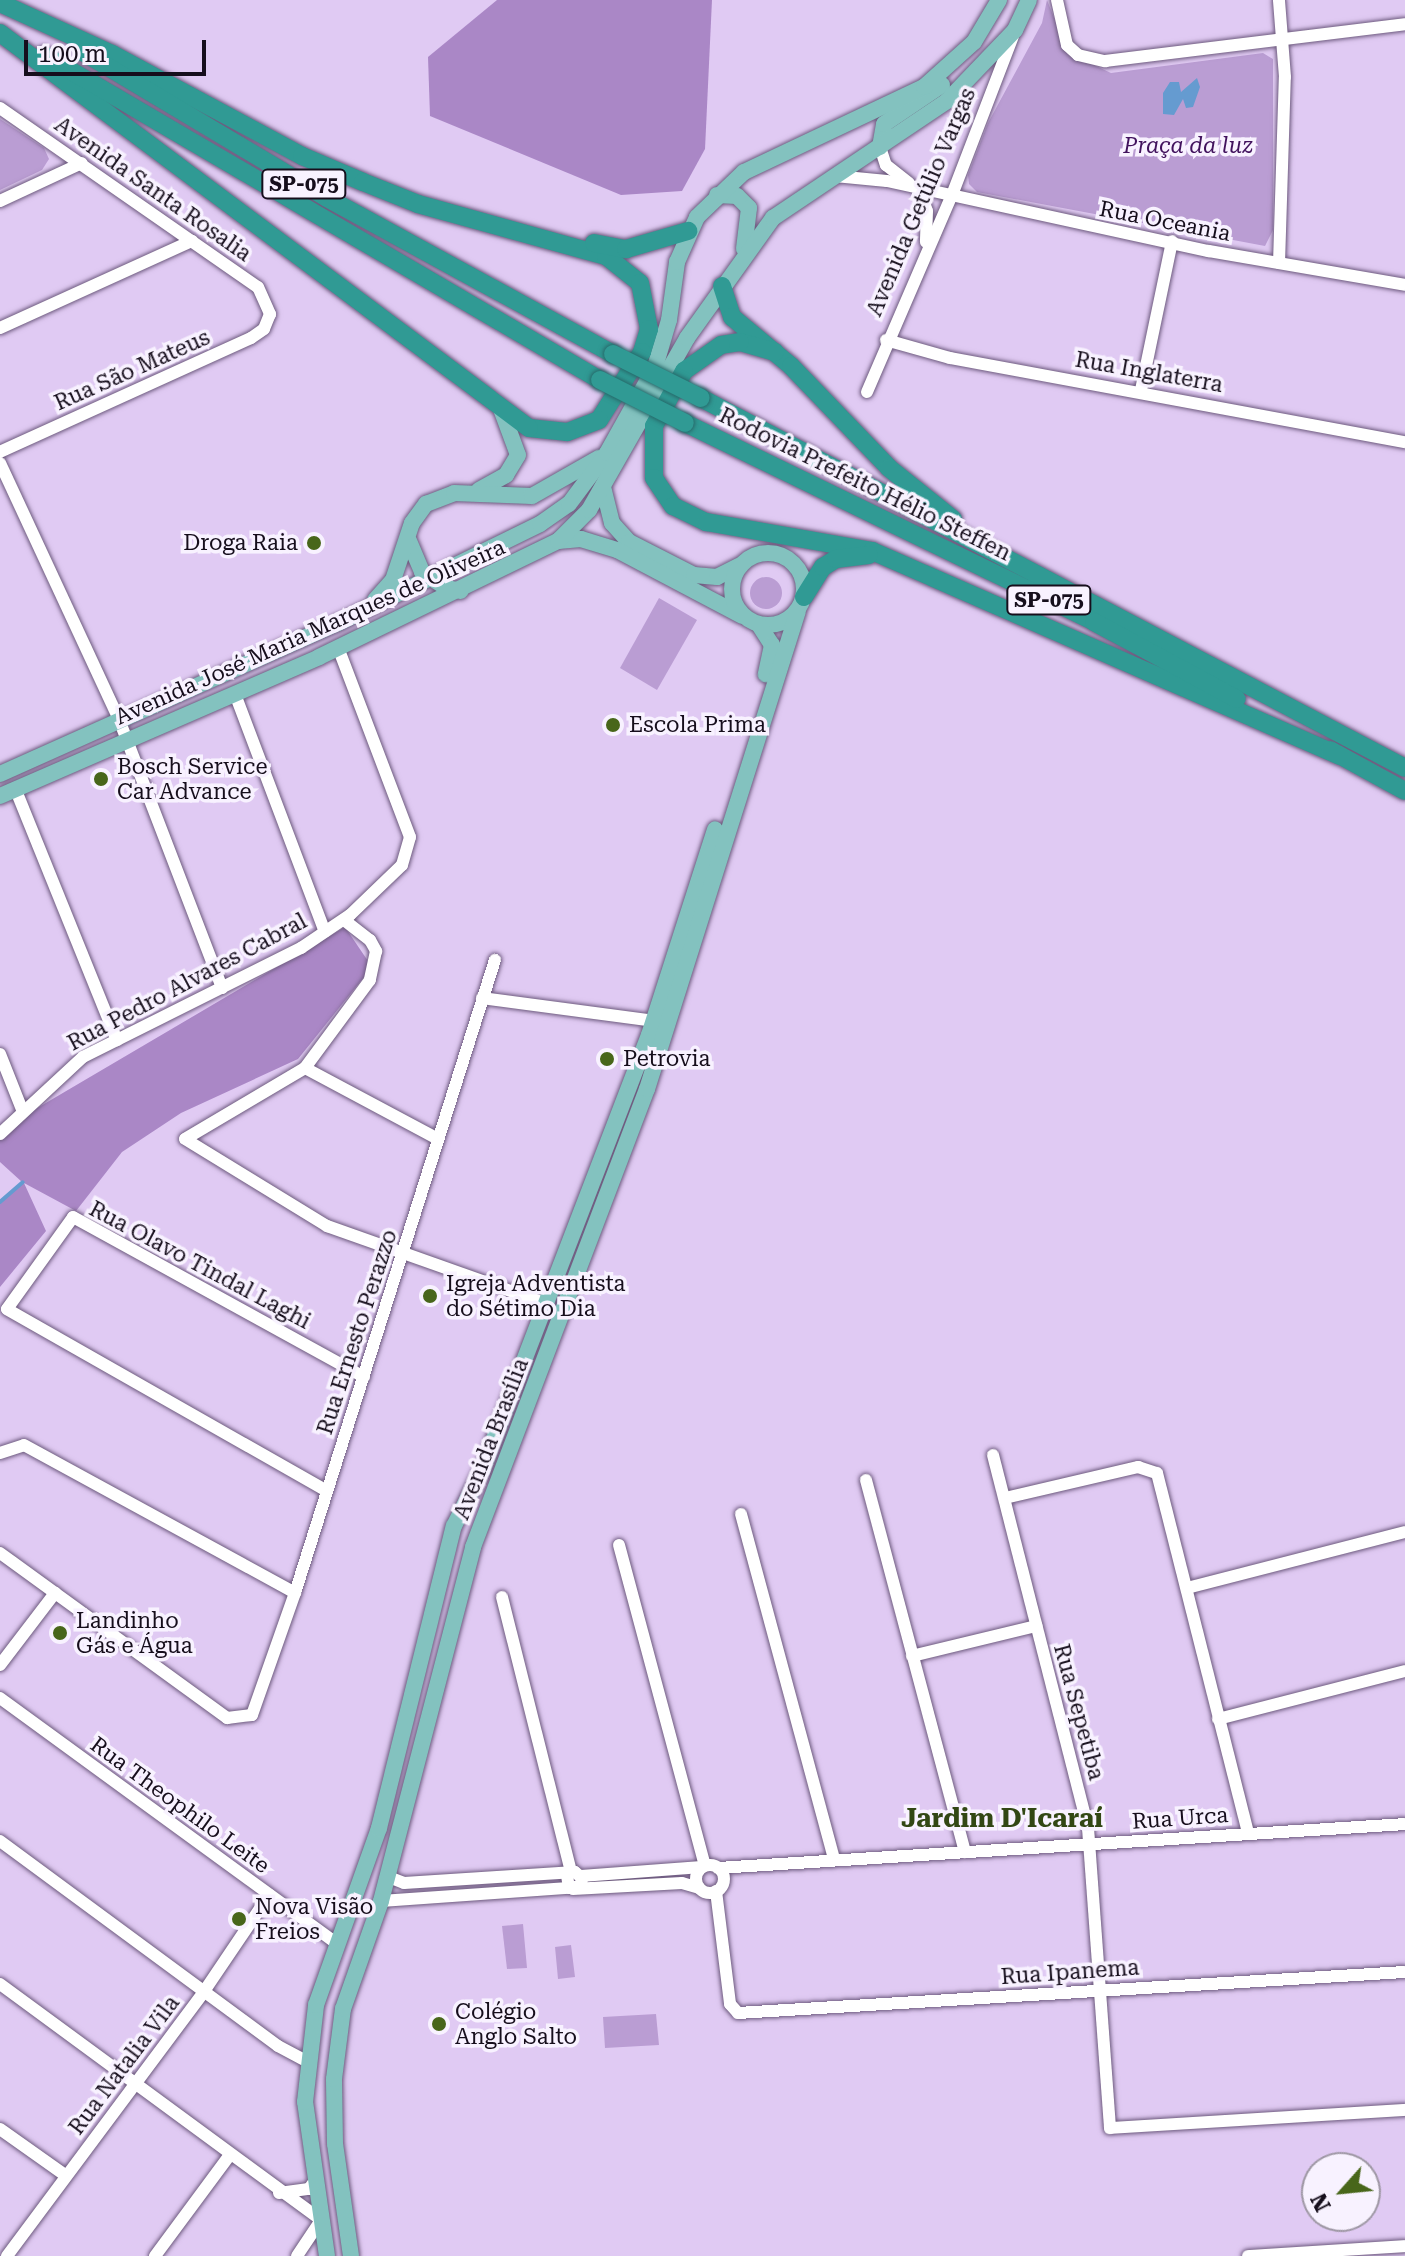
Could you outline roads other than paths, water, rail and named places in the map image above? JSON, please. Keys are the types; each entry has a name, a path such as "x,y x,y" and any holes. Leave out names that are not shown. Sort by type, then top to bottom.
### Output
{"highway":[{"path":"0,4 112,54 302,156 418,204 532,233 606,256 633,274 648,307 648,340 609,410 585,428 567,432 529,428 0,31"},
{"name":"Rodovia Prefeito Hélio Steffen","path":"0,4 327,198 613,354 1405,768"},
{"name":"Rodovia Prefeito Hélio Steffen","path":"0,31 600,380 1094,622 1405,791"},
{"path":"532,233 626,249 688,231"},
{"path":"722,286 732,317 775,352 889,468 934,507 1044,581"},
{"path":"775,352 740,342 721,345 684,371 654,426 654,478 663,495 680,511 706,522 848,543 891,559 1340,756"},
{"path":"801,604 823,567 836,559 858,553 891,559"}],"main road":[{"name":"Avenida Getúlio Vargas","path":"688,231 717,195 744,172 924,87 974,42 999,0"},
{"name":"Avenida Getúlio Vargas","path":"708,307 773,218 826,177 880,147 947,101 1015,30 1029,0"},
{"path":"880,147 884,124 922,102 964,66 974,42"},
{"path":"717,195 737,196 749,208 741,258"},
{"name":"Avenida José Maria Marques de Oliveira","path":"0,774 430,579 558,513 577,496 607,453 655,367 669,320 688,231"},
{"name":"Avenida José Maria Marques de Oliveira","path":"8,792 235,694 461,591 558,541 603,487 708,307"},
{"path":"472,493 506,475 518,455 512,428 500,408"},
{"path":"361,610 388,589 409,541 412,523 426,504 454,493 532,496 607,453"},
{"path":"558,541 581,539 617,550 752,622 773,626 801,604 801,574 785,557 761,553 717,577 694,575 629,542 612,523 603,487"},
{"path":"409,541 414,558 430,579 461,591"},
{"path":"741,565 734,575 732,598 752,622"},
{"name":"Avenida Brasília","path":"351,2256 335,2144 334,2079 343,2009 381,1901 481,1525 555,1336 677,1001 732,807 801,604"},
{"name":"Avenida Brasília","path":"327,2256 305,2080 316,2005 379,1828 454,1526 482,1470 654,1021 772,656 768,635 752,622"},
{"path":"555,1336 545,1303 572,1286"},
{"path":"481,1525 474,1499 482,1470"},
{"path":"379,1828 374,1874 381,1901"},
{"path":"337,1944 352,1967 343,2009"},
{"path":"306,2061 325,2051 338,2034"},
{"path":"305,2080 334,2079"}],"street":[{"path":"1057,0 1067,45 1078,55 1105,61 1284,36 1405,24"},
{"path":"1279,0 1284,36 1279,263"},
{"name":"Avenida Getúlio Vargas","path":"867,392 886,340 952,195 1015,30"},
{"name":"Avenida Santa Rosalia","path":"0,108 258,287 270,314"},
{"name":"Rua Oceania","path":"880,147 886,165 919,189"},
{"path":"0,201 82,163"},
{"name":"Rua Oceania","path":"826,177 862,177 1279,263 1405,285"},
{"path":"919,189 927,211 924,253"},
{"path":"0,328 192,241"},
{"path":"1141,390 1172,241"},
{"name":"Rua São Mateus","path":"0,452 251,338 264,329 270,314"},
{"name":"Rua Inglaterra","path":"886,340 950,358 1141,390 1405,442"},
{"path":"0,463 120,722 222,988"},
{"name":"Rua Pedro Alvares Cabral","path":"0,1134 65,1068 325,932 344,920 402,865 410,837 338,647"},
{"path":"235,694 325,932"},
{"path":"8,792 117,1040"},
{"path":"344,920 370,940 377,965 305,1068 185,1139 327,1226 545,1303"},
{"name":"Rua Ernesto Perazzo","path":"55,1593 227,1718 252,1715 295,1593 495,960"},
{"path":"482,998 654,1021"},
{"path":"0,1054 23,1112"},
{"path":"305,1068 438,1139"},
{"name":"Rua Olavo Tindal Laghi","path":"327,1491 7,1309 73,1217 364,1377"},
{"path":"0,1453 13,1445 24,1445 295,1593"},
{"name":"Rua Sepetiba","path":"993,1455 1065,1728 1090,1843 1110,2128 1405,2110"},
{"path":"1005,1498 1152,1468 1160,1481 1248,1833"},
{"path":"866,1480 965,1852"},
{"path":"741,1514 834,1859"},
{"path":"1187,1588 1405,1532"},
{"path":"619,1545 708,1867 723,1883 716,1891"},
{"path":"0,1553 55,1593 0,1665"},
{"path":"502,1597 572,1880"},
{"path":"912,1656 1036,1626"},
{"path":"1218,1719 1405,1671"},
{"name":"Rua Theophilo Leite","path":"0,1698 337,1944"},
{"name":"Rua Urca","path":"381,1901 708,1867 1405,1824"},
{"path":"0,1841 306,2061"},
{"path":"699,1888 696,1877 708,1867"},
{"name":"Rua Urca","path":"386,1876 404,1883 572,1880 682,1883 716,1891"},
{"name":"Rua Ipanema","path":"716,1891 730,2004 738,2013 1405,1972"},
{"name":"Rua Natalia Vila","path":"7,2256 65,2175 138,2083 269,1895"},
{"path":"0,1984 138,2083 279,2193 321,2220 297,2256"},
{"path":"0,2129 65,2175"},
{"path":"155,2256 229,2156"},
{"path":"279,2193 309,2189 316,2179"},
{"path":"1248,2256 1403,2249"}],"water":[{"path":"1197,78 1200,87 1193,107 1186,108 1183,99 1174,115 1163,114 1163,93 1170,82 1179,82 1181,92"}],"waterway":[{"path":"0,1202 23,1182"}],"place":[{"name":"Droga Raia","path":"314,543"},
{"name":"Escola Prima","path":"613,725"},
{"name":"Bosch Service Car Advance","path":"101,779"},
{"name":"Petrovia","path":"607,1059"},
{"name":"Igreja Adventista do Sétimo Dia","path":"430,1296"},
{"name":"Landinho Gás e Água","path":"60,1633"},
{"name":"Nova Visão Freios","path":"239,1919"},
{"name":"Colégio Anglo Salto","path":"439,2024"}],"district":[{"name":"Jardim D'Icaraí","path":"1002,1819"}],"park label":[{"name":"Praça da luz","path":"1188,146"}]}
